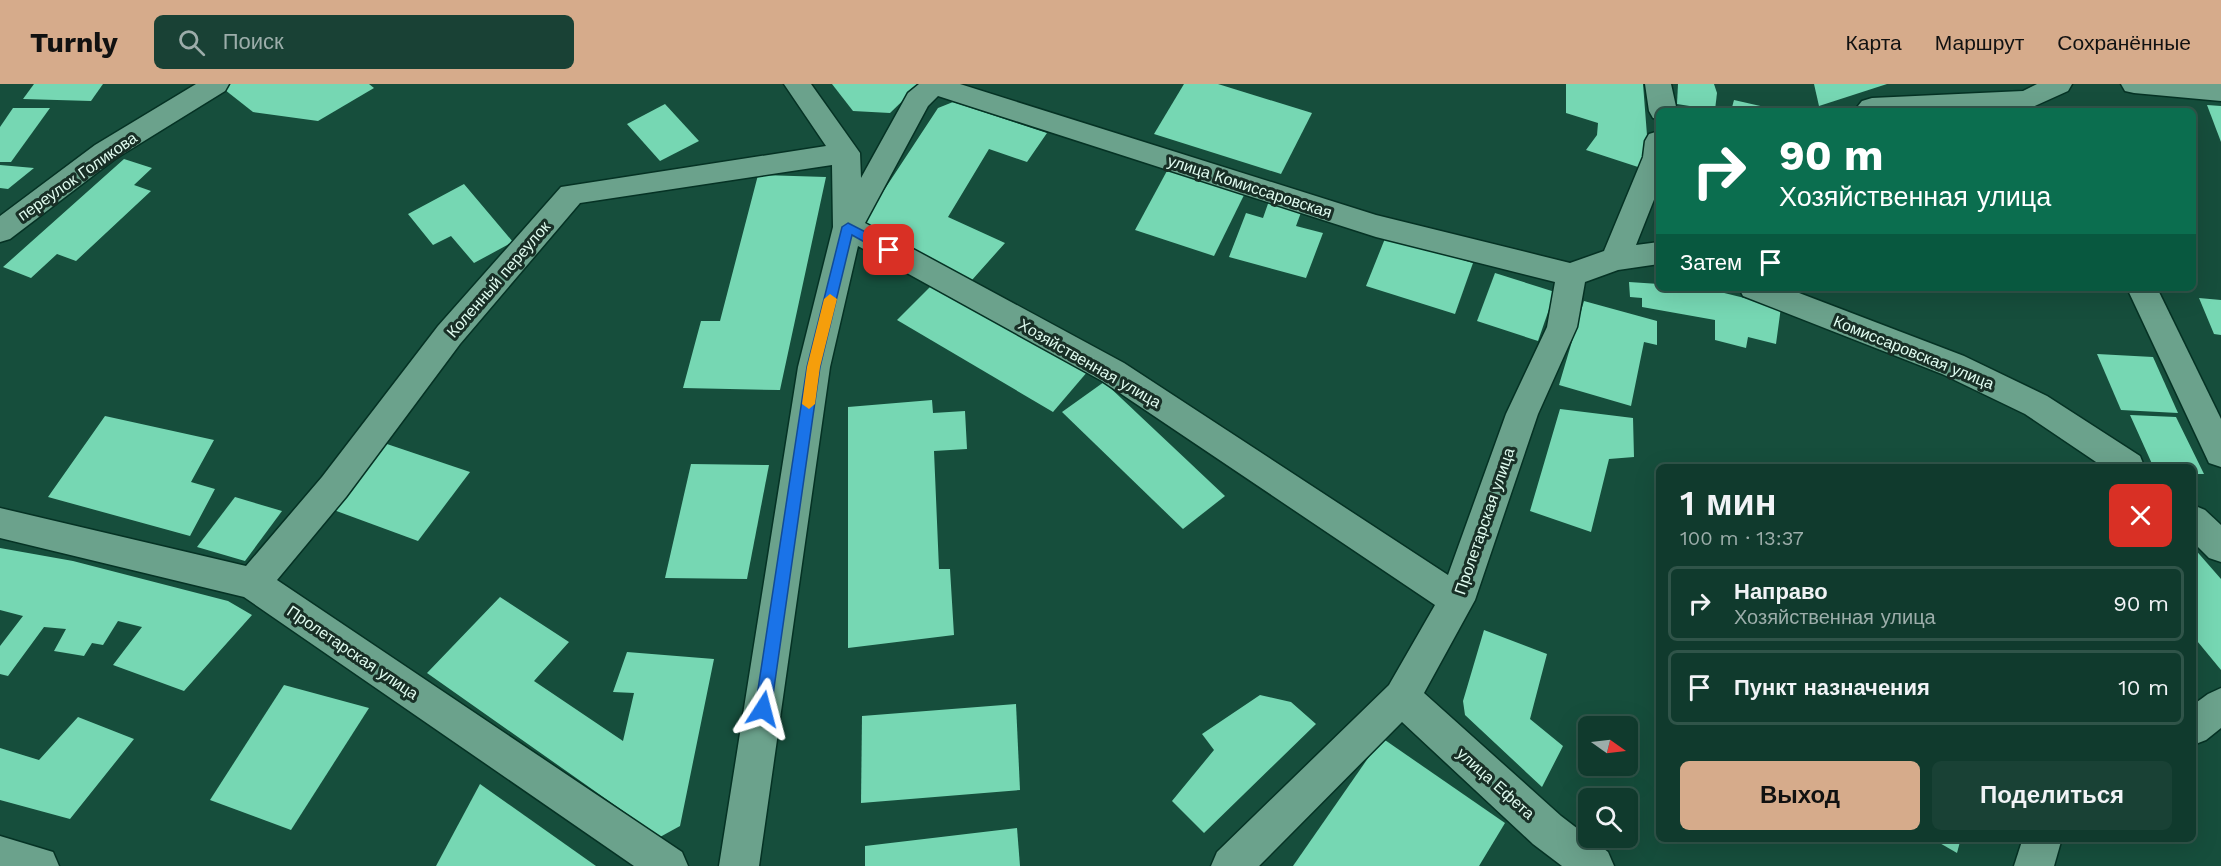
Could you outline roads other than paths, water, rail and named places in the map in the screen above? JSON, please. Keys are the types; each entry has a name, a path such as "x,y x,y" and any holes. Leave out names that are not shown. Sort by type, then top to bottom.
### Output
{"street":[{"name":"переулок Голикова","path":"0,231 105,152 216,84"},
{"path":"739,866 814,367 848,227 846,153 796,84"},
{"path":"1658,84 1662,108"},
{"path":"1872,108 2028,100 2055,84 2063,108"},
{"path":"2133,84 2221,92"},
{"path":"848,227 918,100 934,85"},
{"name":"улица Комиссаровская","path":"934,85 1376,226 1571,275"},
{"name":"Коленный переулок","path":"253,583 334,487 449,334 571,194 846,153"},
{"path":"1616,259 1656,159"},
{"name":"Хозяйственная улица","path":"848,227 1113,372 1457,600"},
{"path":"1571,275 1616,259 1656,253"},
{"name":"Пролетарская улица","path":"1231,866 1401,697 1457,600 1522,414 1562,327 1571,275"},
{"name":"Комиссаровская улица","path":"1762,291 1953,365 2036,405 2125,464"},
{"path":"2143,291 2221,453"},
{"name":"Пролетарская улица","path":"0,523 253,583 668,866"},
{"path":"2196,523 2221,547"},
{"name":"улица Ефета","path":"1401,697 1547,830 1593,866"},
{"path":"2196,726 2221,706"},
{"path":"2034,866 2042,842"},
{"path":"0,856 39,866"}]}
